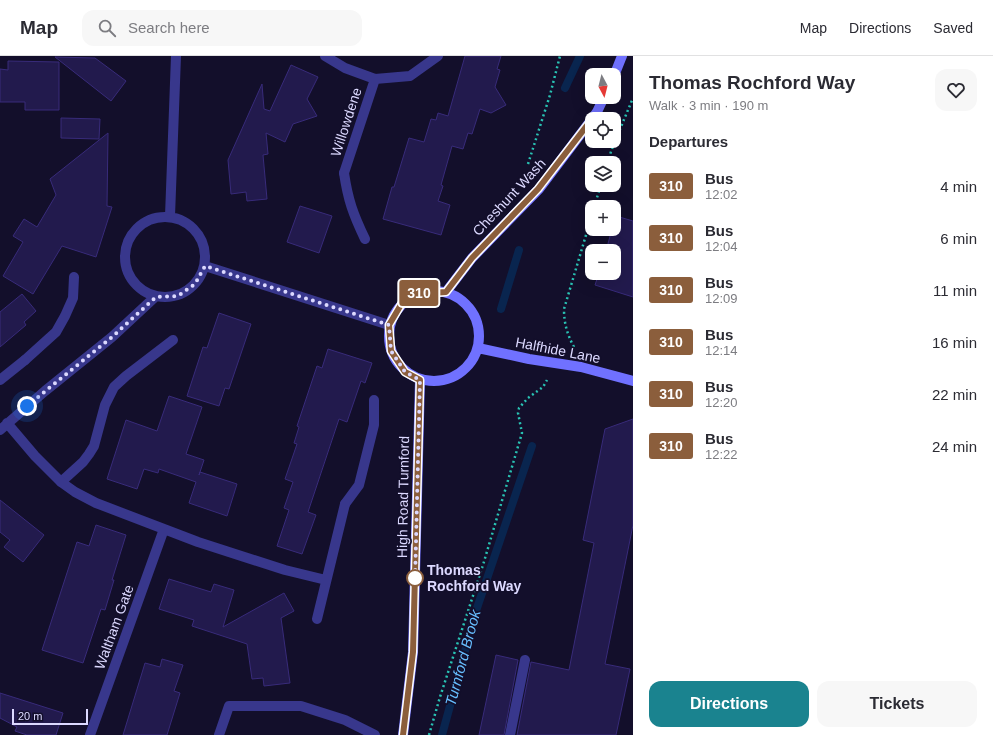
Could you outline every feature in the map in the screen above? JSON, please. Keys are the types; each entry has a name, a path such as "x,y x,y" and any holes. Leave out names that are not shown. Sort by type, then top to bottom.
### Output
{"main road":[{"path":"617,68 622,56"},
{"name":"Cheshunt Wash","path":"446,292 472,258 538,189 585,128"},
{"path":"446,292 467,304 477,320 478,348 470,365 448,380 420,380 405,372 391,351 389,325 402,303 416,294 446,292"},
{"name":"Halfhide Lane","path":"478,348 529,359 581,367 633,381"},
{"name":"High Road Turnford","path":"403,735 413,652 420,380"}],"street":[{"path":"170,216 176,56"},
{"name":"Willowdene","path":"325,56 345,68 375,79 410,76 438,56"},
{"name":"Willowdene","path":"365,239 352,211 344,173 375,79"},
{"path":"170,216 189,223 203,241 205,266 195,284 178,296 156,297 140,290 128,274 125,246 134,230 146,220 170,216"},
{"path":"205,266 389,325"},
{"path":"0,380 56,332 73,298 74,277"},
{"path":"156,297 112,337 44,391 4,427 61,482 75,492 96,503 198,542 285,570 326,580"},
{"path":"61,482 90,454 94,446 105,405 114,387 126,376 174,340"},
{"path":"317,619 345,504 359,485 374,425 374,400"},
{"name":"Waltham Gate","path":"90,735 164,529"},
{"path":"510,735 525,660"},
{"path":"219,735 229,706 301,706 345,720 375,735"}],"path":[{"path":"528,164 550,95 560,56"},
{"path":"610,156 633,98"},
{"path":"574,347 568,336 564,322 564,309 586,236"},
{"path":"430,735 440,697 483,565 522,433 518,413 519,408 528,398 543,387 547,379"}],"building":[{"path":"465,56 501,56 497,69 500,70 495,87 506,105 491,113 480,109 472,134 468,133 463,149 452,146 438,201 450,205 441,235 383,219 392,187 394,187 409,138 424,142 431,119 436,120 438,113 448,116"},
{"path":"55,57 95,58 126,81 111,101"},
{"path":"8,61 59,62 59,110 25,110 25,102 0,102 0,69 8,70"},
{"path":"291,65 318,77 307,99 317,116 293,124 285,142 266,133 268,154 263,155 267,199 247,201 246,192 231,194 228,160 262,84 264,109 270,111"},
{"path":"61,118 100,119 99,139 61,138"},
{"path":"108,133 107,206 112,207 96,257 62,246 33,294 3,276 23,242 13,236 24,219 37,227 56,195 50,179"},
{"path":"300,206 332,216 319,253 287,242"},
{"path":"621,217 633,221 633,297 595,285 597,280 621,280 621,244 608,244 610,236 621,236"},
{"path":"22,294 36,311 24,322 26,325 0,347 0,312"},
{"path":"219,313 251,324 229,389 225,388 219,406 187,396 203,347 207,348"},
{"path":"328,349 372,363 365,383 361,381 347,422 339,419 308,512 316,515 302,554 277,546 289,510 284,508 293,482 285,479 297,444 294,443 299,427 297,426 317,366 322,368"},
{"path":"169,396 202,407 186,454 204,460 200,472 237,484 227,516 189,503 196,482 159,469 158,473 144,469 137,489 107,479 126,420 157,431"},
{"path":"633,419 633,525 605,664 630,669 616,735 517,735 531,662 569,670 594,543 583,540 605,429"},
{"path":"0,500 44,535 23,562 4,547 10,540 0,532"},
{"path":"96,525 126,535 112,580 114,580 105,610 101,609 83,663 42,650 77,542 89,546"},
{"path":"169,579 211,592 214,584 234,590 223,627 284,593 294,611 281,618 290,683 264,686 263,678 252,679 247,644 192,626 194,620 159,609"},
{"path":"496,655 518,660 504,735 479,735"},
{"path":"162,659 183,665 174,691 180,693 167,735 123,735 145,663 160,667"},
{"path":"0,693 63,713 56,735 27,735 15,731 17,727 0,718"}],"waterway":[{"name":"Turnford Brook","path":"565,88 580,56"},
{"name":"Turnford Brook","path":"501,309 519,250"},
{"name":"Turnford Brook","path":"442,735 476,611 532,446"}],"bus line":[{"name":"310","path":"403,735 413,652 420,380 405,372 391,351 389,325 402,303 416,294 446,292 472,258 538,189 585,129"}],"place":[{"name":"Thomas Rochford Way","path":"415,578"}],"route":[{"path":"27,406 112,337 156,297 178,296 195,284 205,266 389,325 391,351 405,372 420,380 417,450 415,582 415,578"}]}
